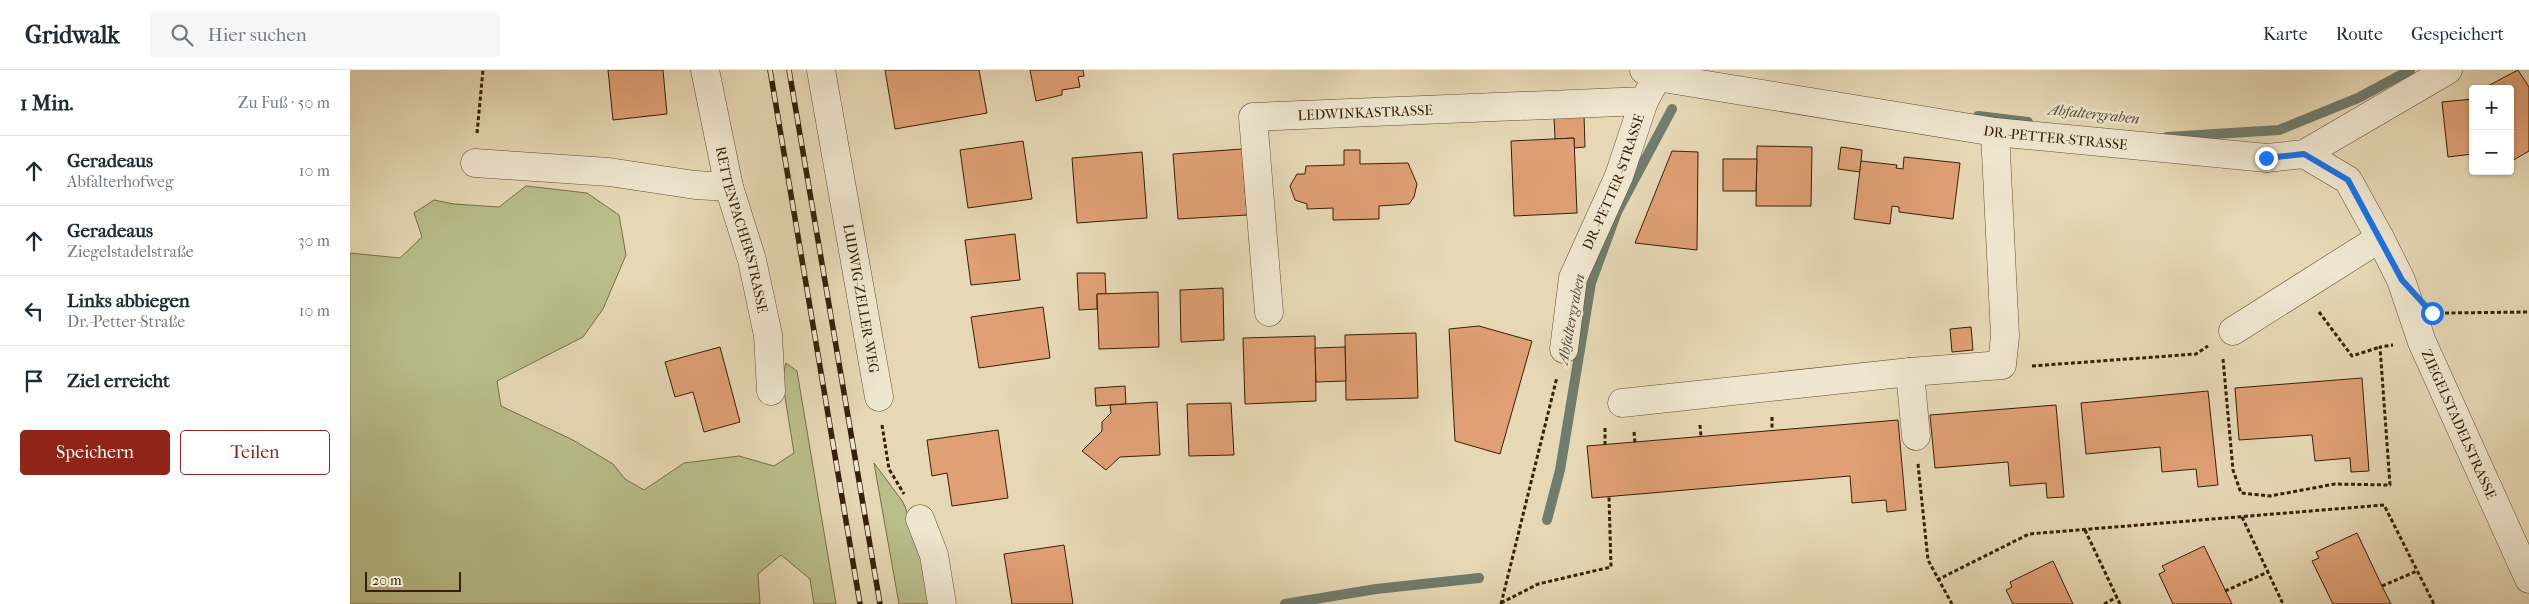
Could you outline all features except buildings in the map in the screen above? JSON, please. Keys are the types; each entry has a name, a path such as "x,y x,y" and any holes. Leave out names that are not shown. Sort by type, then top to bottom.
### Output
{"street":[{"name":"RETTENPACHERSTRASSE","path":"705,70 728,187 752,260 768,336 771,391"},
{"name":"LUDWIG-ZELLER-WEG","path":"821,70 878,397"},
{"name":"DR.-PETTER-STRASSE","path":"1651,74 1995,132 2266,158 2304,154 2448,70"},
{"path":"1644,101 1651,74"},
{"name":"DR.-PETTER-STRASSE","path":"1564,349 1573,278 1619,176 1644,101"},
{"name":"LEDWINKASTRASSE","path":"1269,312 1253,117 1644,101"},
{"path":"1622,403 1910,372 2002,365 2005,336 1995,132"},
{"name":"ZIEGELSTADELSTRASSE","path":"2304,154 2348,180 2380,238 2402,280 2422,342 2529,579"},
{"path":"475,163 609,172 696,185 728,187"},
{"path":"2227,334 2380,238"},
{"path":"1910,372 1916,436"},
{"path":"920,519 934,555 942,604"}],"path":[{"path":"475,163 483,70"},
{"path":"2301,288 2352,356 2380,347 2422,342"},
{"path":"2442,313 2529,312"},
{"path":"2002,365 2033,366 2196,354 2227,334"},
{"path":"2227,334 2233,470 2242,493 2270,496 2335,484 2390,485 2380,347"},
{"path":"1501,604 1564,349"},
{"path":"878,397 888,469 920,519"},
{"path":"1916,436 1928,560 1952,604"},
{"path":"1501,604 1538,584 1611,567 1609,497"},
{"path":"1938,580 2029,534 2384,505 2434,604"},
{"path":"2242,517 2282,604"},
{"path":"2085,530 2120,604"},
{"path":"2382,586 2417,571"},
{"path":"2225,591 2268,572"},
{"path":"2104,604 2117,598"}],"green space":[{"path":"526,186 587,193 619,215 626,255 603,309 583,337 497,381 501,406 573,440 613,464 625,479 644,490 684,463 739,456 774,466 794,453 782,378 786,363 797,371 836,604 814,604 810,579 781,555 758,574 760,604 350,604 350,253 400,258 422,237 414,213 434,200 454,204 499,207"},
{"path":"874,463 903,502 921,547 930,604 899,604"}],"waterway":[{"name":"Abfaltergraben","path":"2167,137 2279,130 2358,98 2410,70"},
{"name":"Abfaltergraben","path":"1547,520 1560,470 1591,283 1617,212 1672,109"},
{"name":"Abfaltergraben","path":"1978,116 2028,122"},
{"name":"Abfaltergraben","path":"1285,604 1376,589 1479,578"}],"railway":[{"path":"770,70 860,604"},
{"path":"789,70 880,604"}],"route":[{"path":"2266,158 2304,154 2348,180 2402,280 2432,313"}]}
